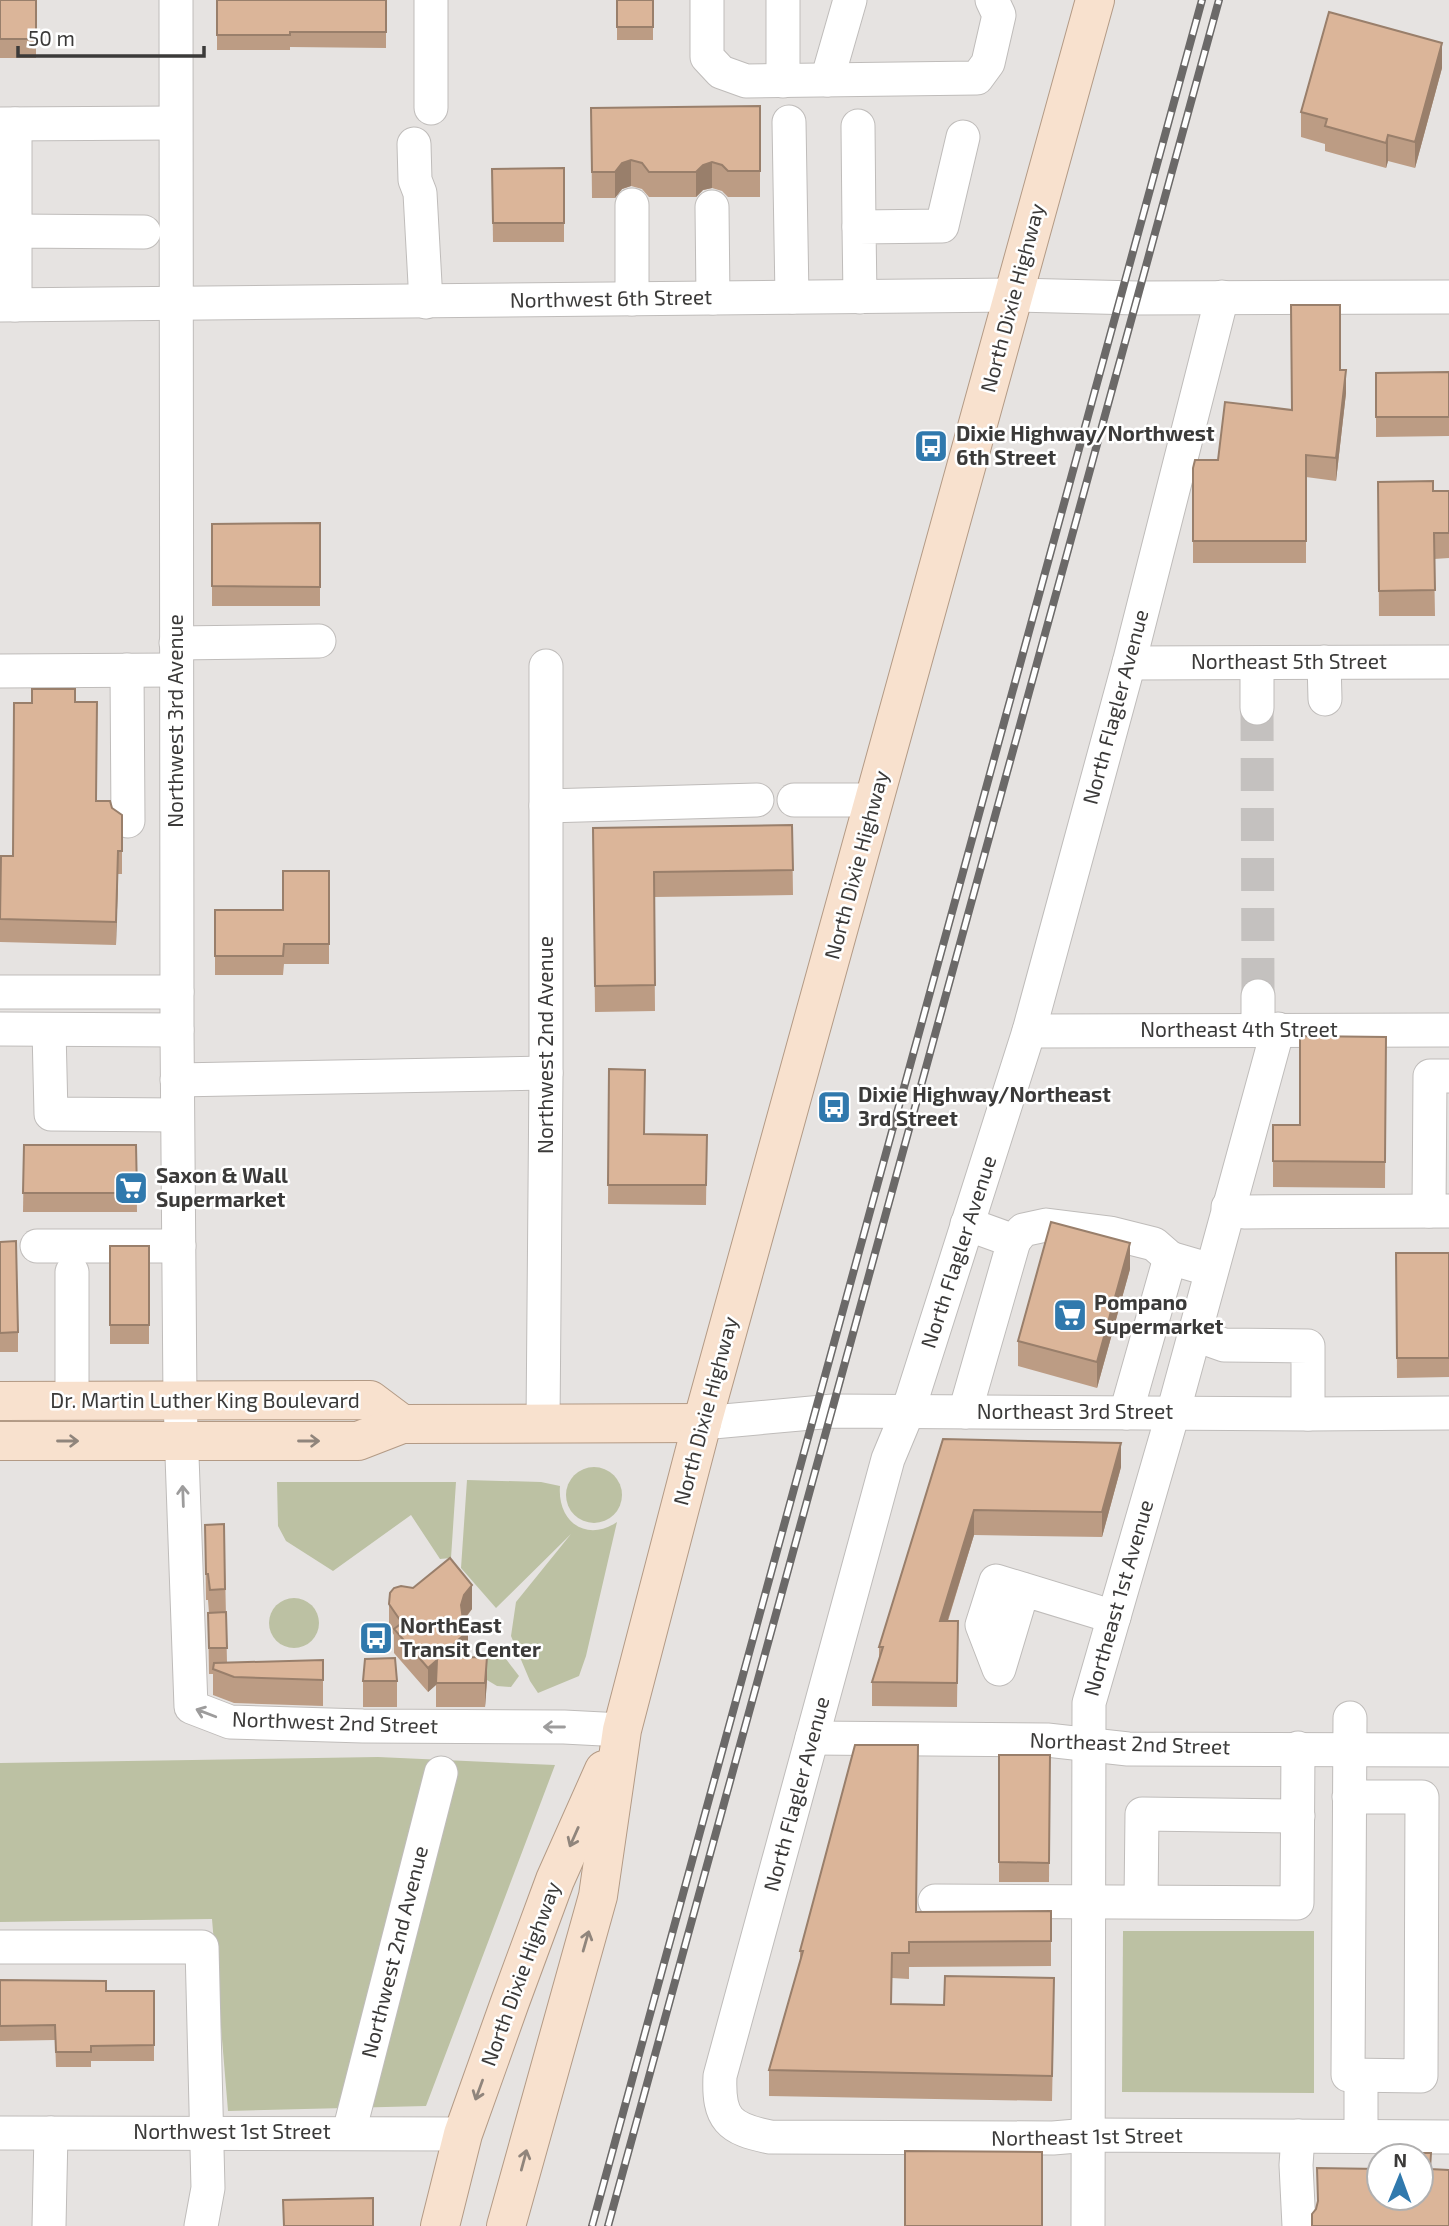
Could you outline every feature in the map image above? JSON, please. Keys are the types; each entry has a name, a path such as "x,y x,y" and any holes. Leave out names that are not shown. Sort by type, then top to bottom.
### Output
{"main road":[{"name":"North Dixie Highway","path":"506,2226 598,1896 622,1730 702,1423 1095,0"},
{"name":"Dr. Martin Luther King Boulevard","path":"0,1401 370,1400 402,1424"},
{"name":"Dr. Martin Luther King Boulevard","path":"0,1441 358,1441 402,1424 702,1423"},
{"name":"North Dixie Highway","path":"440,2226 463,2134 555,1880 622,1730"}],"street":[{"name":"Northwest 3rd Avenue","path":"176,0 177,1115 181,1441"},
{"path":"431,0 431,108"},
{"path":"707,0 707,57 721,72 746,81 977,78 988,63 999,15 992,0"},
{"path":"783,0 783,81"},
{"path":"827,80 850,0"},
{"path":"789,122 792,297"},
{"path":"8,305 15,231 7,124 175,123"},
{"path":"858,126 860,296"},
{"path":"859,227 942,226 962,136"},
{"path":"414,144 415,180 420,193 426,302"},
{"path":"632,205 632,299"},
{"path":"712,207 713,298"},
{"path":"15,231 144,232"},
{"name":"Northwest 6th Street","path":"8,305 860,296 1222,297 1448,292"},
{"name":"North Flagler Avenue","path":"730,2121 719,2100 720,2076 888,1459 908,1411 1029,1031 1129,663 1222,297"},
{"path":"0,671 127,670 176,656 319,641"},
{"path":"1324,662 1325,699"},
{"name":"Northeast 5th Street","path":"1129,663 1449,662"},
{"path":"1257,663 1257,708"},
{"name":"Northwest 2nd Avenue","path":"543,1424 546,666"},
{"path":"127,670 128,821"},
{"path":"546,806 757,800"},
{"path":"794,800 875,800"},
{"path":"0,992 177,992"},
{"name":"Northeast 1st Avenue","path":"1088,2226 1089,1703 1173,1413 1228,1207 1268,1029 1258,996"},
{"path":"0,1030 177,1030"},
{"path":"49,1030 51,1114 177,1115"},
{"name":"Northeast 4th Street","path":"1029,1031 1449,1030"},
{"path":"177,1080 546,1073"},
{"path":"1228,1207 1244,1212 1439,1211 1430,1076 1449,1076"},
{"path":"967,1224 1014,1241"},
{"path":"965,1412 1014,1241 1023,1230 1046,1225 1110,1233 1154,1244 1170,1258 1211,1270"},
{"path":"37,1245 179,1246"},
{"path":"1126,1413 1170,1258"},
{"path":"72,1272 72,1401"},
{"path":"1193,1334 1224,1345 1308,1346 1308,1414"},
{"name":"Northeast 3rd Street","path":"702,1423 815,1411 1449,1413"},
{"name":"Northwest 2nd Street","path":"181,1441 191,1707 230,1722 622,1730"},
{"path":"1023,1589 1114,1617"},
{"path":"1349,1797 1422,1797 1435,1862 1421,2076 1348,2075 1349,1797 1350,1733"},
{"name":"Northeast 2nd Street","path":"812,1738 1047,1740 1128,1749 1298,1748 1350,1733 1449,1750"},
{"path":"935,1901 1297,1903 1298,1748"},
{"name":"Northwest 2nd Avenue","path":"349,2132 441,1773"},
{"path":"1141,1901 1142,1814 1298,1816"},
{"path":"0,1947 202,1947 208,2188 201,2226"},
{"path":"1360,2136 1361,2076"},
{"name":"Northeast 1st Street","path":"730,2121 746,2132 770,2137 1449,2137"},
{"name":"Northwest 1st Street","path":"0,2133 463,2134"},
{"path":"49,2226 51,2133"},
{"path":"1298,2136 1296,2165 1299,2226"}],"green space":[{"path":"588,1467 600,1467 610,1471 618,1479 622,1495 618,1511 610,1519 600,1523 588,1523 578,1519 570,1511 566,1501 566,1489 570,1479 578,1471"},
{"path":"467,1480 541,1482 560,1486 563,1509 576,1525 595,1530 617,1522 579,1676 538,1693 511,1636 516,1602 571,1534 496,1608 461,1568"},
{"path":"277,1482 456,1482 451,1558 440,1559 411,1515 333,1571 286,1541 278,1526"},
{"path":"294,1598 312,1605 319,1623 312,1641 294,1648 276,1641 269,1623 276,1605"},
{"path":"499,1650 519,1676 511,1687 497,1686 482,1677 484,1657"},
{"path":"378,1757 555,1765 426,2106 228,2111 212,1919 0,1922 0,1763"},
{"path":"1123,1931 1314,1931 1314,2093 1122,2092"}],"building":[{"path":"0,0 36,0 36,39 0,39"},
{"path":"217,0 386,0 386,32 217,35"},
{"path":"617,0 653,0 653,27 617,27"},
{"path":"1329,12 1442,43 1415,142 1388,135 1386,143 1325,126 1327,119 1301,112"},
{"path":"760,106 760,171 728,171 722,165 712,162 703,165 696,172 649,172 642,163 631,160 622,163 615,172 592,172 591,108"},
{"path":"564,168 564,223 493,223 492,169"},
{"path":"1291,305 1340,305 1340,370 1346,370 1336,458 1306,455 1306,541 1193,541 1193,468 1195,460 1218,460 1225,402 1292,410"},
{"path":"1449,372 1449,417 1376,417 1376,373"},
{"path":"1433,481 1433,491 1449,491 1449,533 1434,533 1435,590 1379,591 1378,482"},
{"path":"320,523 320,587 212,586 212,524"},
{"path":"32,689 75,689 75,702 97,702 96,801 110,801 112,808 122,815 116,922 0,919 1,856 13,856 14,703 32,703"},
{"path":"792,825 793,870 654,872 655,985 595,986 593,828"},
{"path":"283,871 329,871 329,944 284,944 283,956 215,956 215,910 283,910"},
{"path":"1300,1036 1386,1037 1385,1162 1273,1161 1273,1125 1300,1125"},
{"path":"609,1069 645,1070 644,1134 707,1135 706,1185 608,1185"},
{"path":"24,1145 136,1145 137,1193 23,1193"},
{"path":"1051,1222 1130,1243 1097,1362 1018,1341"},
{"path":"16,1241 18,1332 0,1333 0,1242"},
{"path":"110,1246 149,1246 149,1325 110,1325"},
{"path":"1396,1253 1449,1253 1449,1358 1397,1358"},
{"path":"943,1439 1121,1443 1102,1512 974,1510 940,1621 958,1621 957,1683 872,1682 883,1647 879,1647"},
{"path":"224,1524 225,1589 210,1590 206,1574 205,1525"},
{"path":"450,1558 472,1585 464,1595 461,1605 468,1631 439,1658 487,1657 485,1683 436,1683 437,1660 428,1668 394,1629 402,1623 389,1604 390,1593 401,1586 413,1588"},
{"path":"226,1612 227,1648 209,1648 208,1613"},
{"path":"395,1658 397,1681 363,1681 365,1659"},
{"path":"323,1660 323,1680 234,1677 213,1669 214,1663"},
{"path":"855,1745 918,1745 916,1912 1051,1911 1051,1941 909,1942 909,1953 892,1953 891,2004 944,2005 945,1976 1054,1978 1052,2076 769,2070 803,1951 800,1951"},
{"path":"999,1755 1050,1755 1049,1863 999,1862"},
{"path":"0,1980 106,1981 106,1991 154,1991 154,2045 91,2046 91,2052 56,2052 55,2025 0,2026"},
{"path":"905,2151 1042,2152 1042,2226 905,2226"},
{"path":"1317,2168 1365,2169 1365,2212 1435,2212 1435,2169 1449,2170 1449,2226 1312,2226 1312,2214 1318,2201"},
{"path":"373,2198 373,2226 284,2226 283,2200"}],"tunnel":[{"path":"1257,708 1258,996"}],"railway":[{"path":"592,2226 1202,0"},
{"path":"608,2226 1219,0"}],"place":[{"name":"Dixie Highway/Northwest 6th Street","path":"931,446"},
{"name":"Dixie Highway/Northeast 3rd Street","path":"834,1107"},
{"name":"Saxon & Wall Supermarket","path":"131,1188"},
{"name":"Pompano Supermarket","path":"1070,1315"},
{"name":"NorthEast Transit Center","path":"376,1638"}]}
